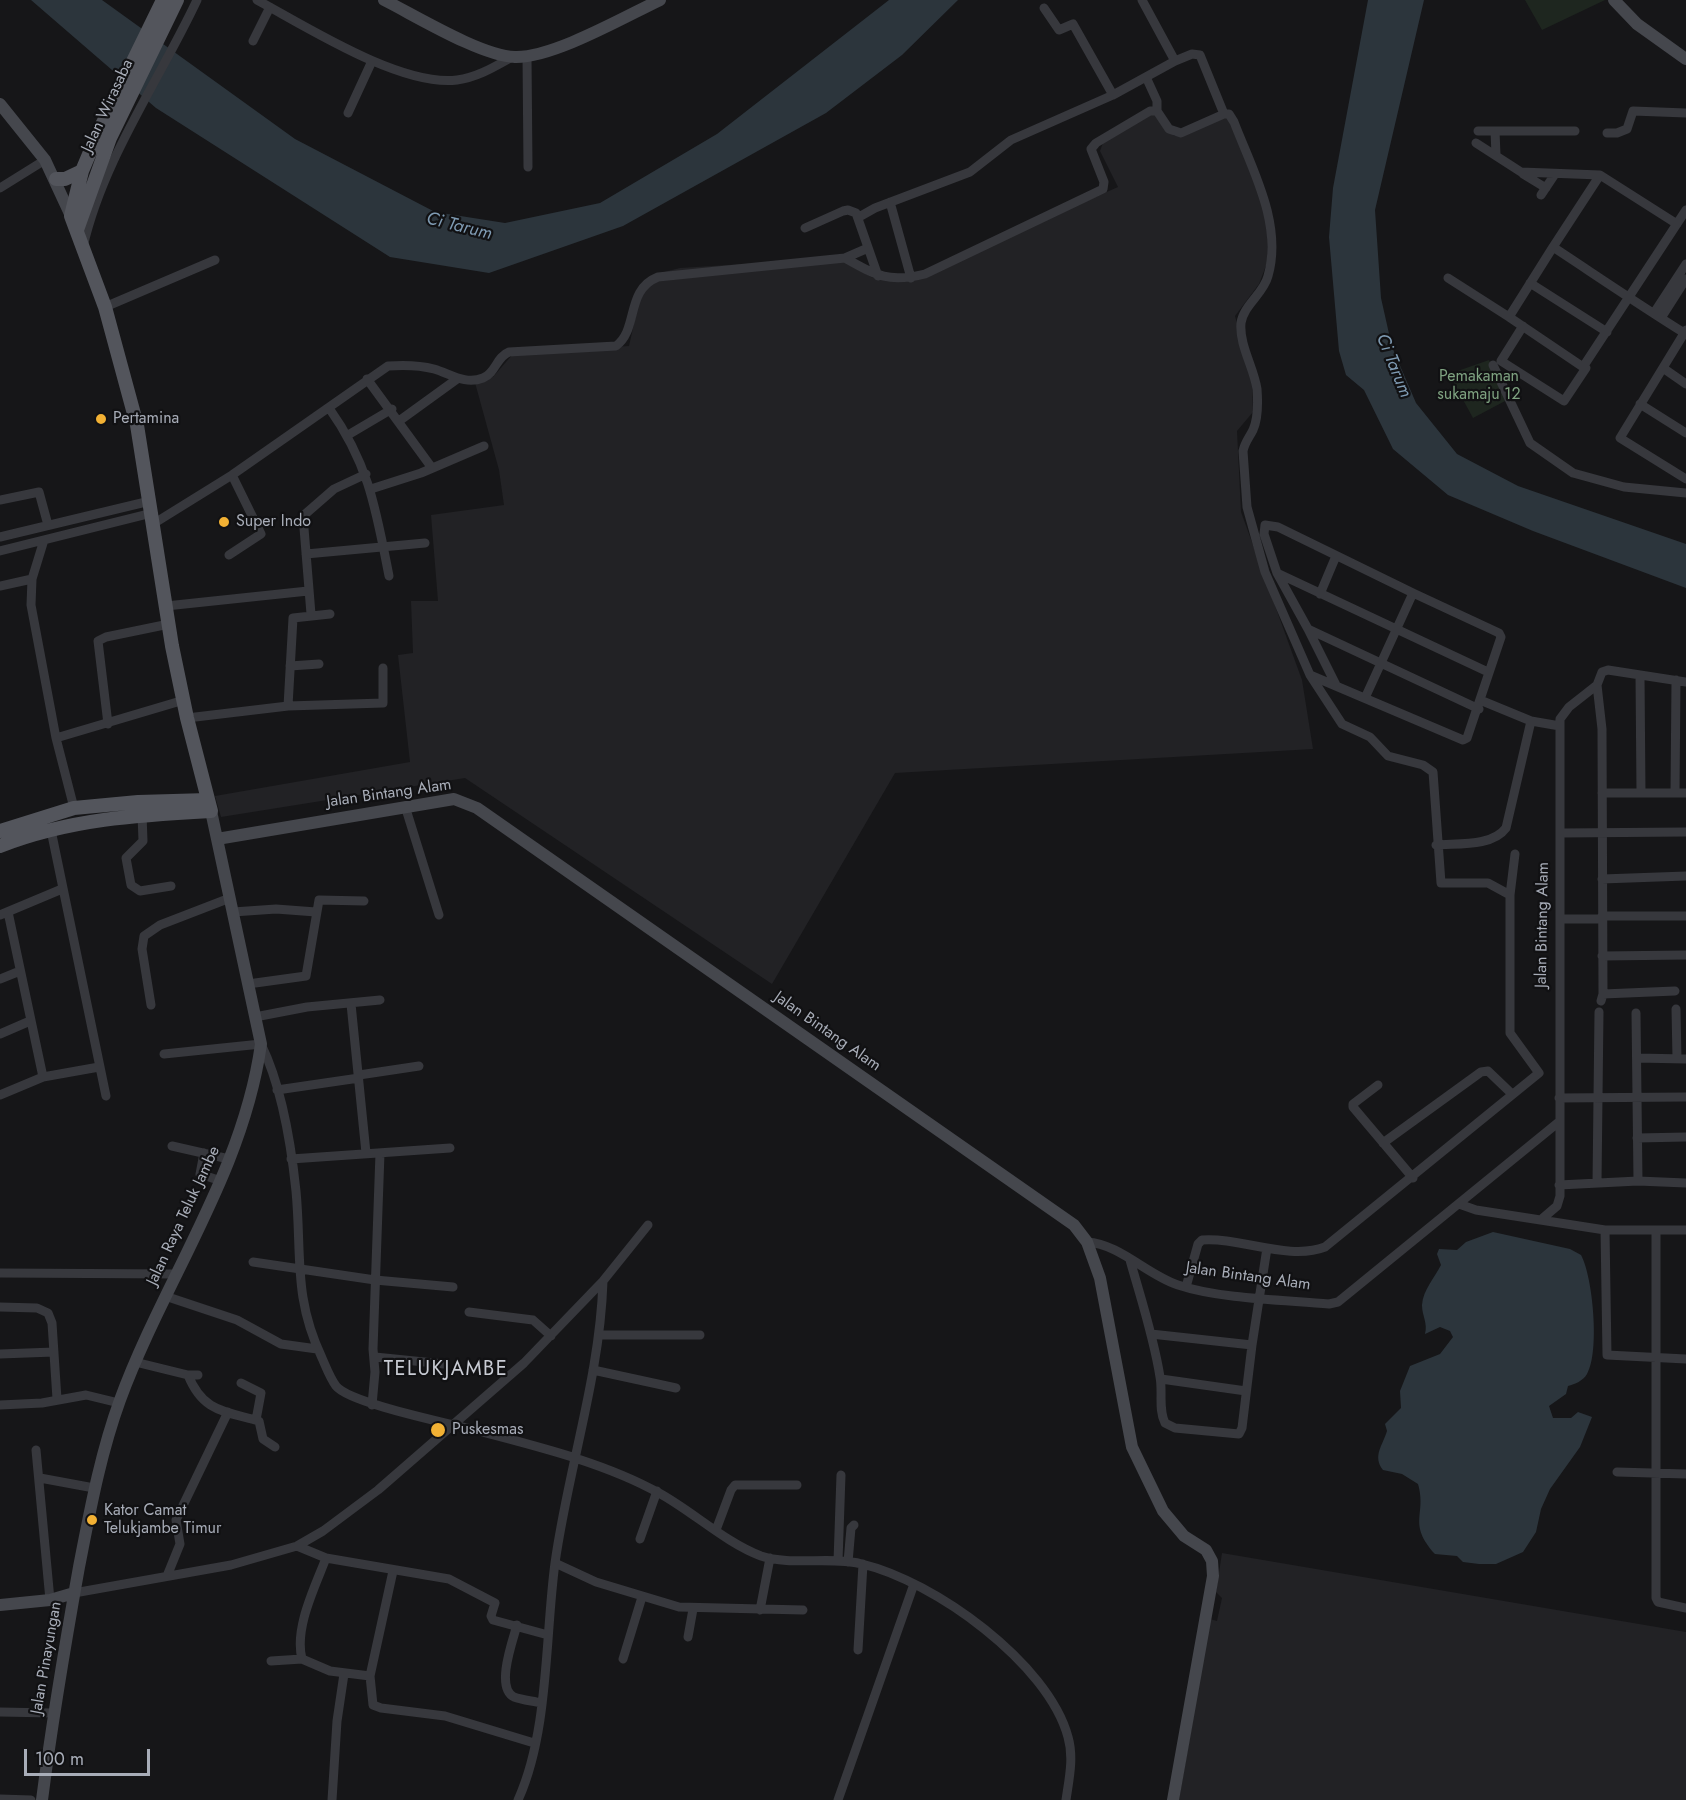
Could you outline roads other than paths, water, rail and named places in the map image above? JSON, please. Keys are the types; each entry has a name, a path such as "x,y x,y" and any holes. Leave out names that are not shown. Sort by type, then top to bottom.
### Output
{"main road":[{"name":"Jalan Wirasaba","path":"77,230 104,135 163,0"},
{"name":"Jalan Wirasaba","path":"71,216 82,171 177,0"},
{"path":"56,179 65,180 82,171"},
{"path":"71,216 105,307 137,425 169,624 187,717 210,806"},
{"path":"0,831 48,814 74,808 138,801 210,806"},
{"path":"0,846 49,832 142,814 210,806"}],"street":[{"path":"257,0 372,61 414,77 434,81 456,80 482,73 512,57"},
{"path":"384,0 462,39 512,57 527,56 591,32 660,0"},
{"path":"1142,0 1175,61"},
{"path":"1614,0 1646,31 1686,59"},
{"path":"83,247 92,212 129,130 196,4"},
{"path":"253,41 270,7"},
{"path":"1044,8 1059,30 1073,24 1113,95"},
{"path":"859,217 890,202 970,172 1011,140 1113,95 1192,54 1200,55 1224,114"},
{"path":"527,56 528,167"},
{"path":"348,113 372,61"},
{"path":"1146,77 1157,101 1157,111 1169,129 1181,133 1224,114 1229,114 1265,204 1270,227 1268,277 1241,324 1243,341 1252,365 1257,404 1253,429 1245,442 1243,451 1246,507 1265,572 1310,675 1342,724 1370,737 1388,756 1423,765 1433,772 1436,845 1441,882 1488,883 1510,895"},
{"path":"2,109 45,160 56,179 71,216"},
{"path":"845,258 878,276 894,280 926,274 1103,189 1104,182 1091,149 1096,142 1150,111 1157,111"},
{"path":"1607,133 1617,133 1627,129 1633,111 1686,113"},
{"path":"1478,131 1575,131"},
{"path":"1495,131 1496,155"},
{"path":"1476,143 1521,172 1544,191 1555,174"},
{"path":"0,188 45,160"},
{"path":"1521,172 1600,175 1677,224"},
{"path":"1509,317 1600,175"},
{"path":"890,202 911,278"},
{"path":"805,228 848,210 859,217 878,276"},
{"path":"1583,367 1686,210"},
{"path":"1553,247 1685,332 1620,438"},
{"path":"0,551 151,512 232,475 388,366 405,364 434,369 457,379 475,380 486,377 500,358 509,352 616,346 624,336 643,286 658,278 845,258 868,248"},
{"path":"105,307 215,260"},
{"path":"1657,316 1686,264"},
{"path":"1448,278 1523,326 1586,369 1564,401 1501,361 1523,326"},
{"path":"1657,316 1686,279"},
{"path":"1530,283 1607,332"},
{"path":"1493,365 1530,443 1573,473 1624,487 1686,493"},
{"path":"1663,368 1686,384"},
{"path":"367,379 392,409 432,468"},
{"path":"399,421 457,379"},
{"path":"1640,404 1686,433"},
{"path":"328,408 348,435 366,474 389,576"},
{"path":"348,435 392,409"},
{"path":"1609,432 1686,479"},
{"path":"371,489 432,468 484,446"},
{"path":"311,614 303,516 334,489 366,474"},
{"path":"229,555 261,534 232,475"},
{"path":"0,500 39,492 48,525"},
{"path":"0,537 117,508 151,512"},
{"path":"117,508 120,521"},
{"path":"1310,675 1463,740 1467,738 1501,640 1499,633 1268,524 1265,525 1264,534 1277,573 1336,685"},
{"path":"44,540 33,579 31,605 56,738 74,808"},
{"path":"306,554 424,543"},
{"path":"1320,594 1336,556"},
{"path":"1277,573 1488,672"},
{"path":"0,586 33,579"},
{"path":"166,606 308,591"},
{"path":"1365,698 1413,593"},
{"path":"288,706 293,618 311,614 330,614"},
{"path":"108,723 98,641 106,636 169,624"},
{"path":"1308,629 1381,663 1479,704 1531,721 1560,726 1563,712 1597,686"},
{"path":"290,666 319,664"},
{"path":"187,717 288,706 383,703 383,668"},
{"path":"1675,990 1602,997 1602,729 1597,686 1602,672 1608,670 1686,682"},
{"path":"1640,675 1641,793"},
{"path":"1675,793 1676,680"},
{"path":"56,738 184,700"},
{"path":"1436,845 1486,840 1502,833 1506,828 1531,721"},
{"name":"Jalan Bintang Alam","path":"217,839 456,799 477,808 1060,1214 1087,1242 1104,1246 1186,1287 1258,1298 1329,1304 1338,1302 1560,1121 1562,833 1560,726"},
{"path":"1602,793 1686,793"},
{"name":"Jalan Raya Teluk Jambe","path":"74,1593 94,1488 119,1403 165,1296 221,1181 255,1082 261,1044 210,806"},
{"path":"405,806 439,915"},
{"path":"48,814 49,832 106,1096"},
{"path":"142,814 143,841 126,858 131,885 140,891 171,886"},
{"path":"0,850 49,832"},
{"path":"1562,833 1686,832"},
{"path":"1186,1287 1198,1244 1202,1240 1267,1248 1316,1250 1325,1247 1413,1178 1539,1073 1511,1037 1510,895 1515,854"},
{"path":"1602,879 1686,876"},
{"path":"43,1077 20,971 4,914 63,889"},
{"path":"151,1005 142,949 144,936 160,926 230,898"},
{"path":"248,984 306,976 316,912 321,899 363,901"},
{"path":"233,912 276,909 316,912"},
{"path":"1560,919 1686,916"},
{"path":"1602,956 1686,955"},
{"path":"0,979 20,971"},
{"path":"255,1017 307,1007 380,1000"},
{"path":"351,1004 366,1153"},
{"path":"1636,1058 1682,1059 1681,1020 1676,1009"},
{"path":"1597,1183 1599,1012"},
{"path":"1636,1013 1638,1181"},
{"path":"0,1034 30,1022"},
{"path":"164,1054 261,1044 277,1090 291,1159 304,1314 317,1349 336,1386 347,1396 372,1405 454,1425 573,1459 657,1491 716,1530 754,1552 770,1558 863,1564 931,1593 991,1635 1016,1655 1034,1674 1068,1734 1071,1760 1066,1800"},
{"path":"277,1090 419,1066"},
{"path":"0,1095 43,1077 99,1067"},
{"path":"1383,1143 1481,1072 1488,1071 1493,1074 1512,1094"},
{"path":"1378,1085 1352,1106 1413,1178"},
{"path":"1559,1098 1598,1096 1686,1098"},
{"path":"1543,1218 1557,1206 1560,1121"},
{"path":"1637,1138 1686,1137"},
{"path":"172,1146 229,1159"},
{"path":"291,1159 450,1148"},
{"path":"204,1153 200,1174 221,1181"},
{"path":"372,1405 380,1153"},
{"path":"1559,1185 1638,1181 1686,1183"},
{"path":"1459,1204 1476,1210 1543,1218 1605,1230 1686,1230"},
{"path":"0,1605 50,1600 74,1593 231,1565 297,1546 353,1510 508,1378 603,1281 648,1225"},
{"path":"1605,1230 1606,1352 1615,1357 1686,1359"},
{"path":"1656,1230 1656,1598 1659,1602 1686,1608"},
{"path":"1087,1242 1100,1278 1132,1447 1163,1511 1184,1536 1206,1550 1212,1561 1213,1576 1173,1800"},
{"path":"1130,1260 1161,1379 1162,1418 1165,1423 1175,1428 1237,1435 1242,1428 1258,1298 1267,1248"},
{"path":"253,1262 375,1280 453,1287"},
{"path":"0,1274 176,1274"},
{"path":"518,1800 534,1743 541,1703 555,1563 573,1459 600,1335 603,1281"},
{"path":"165,1296 237,1320 281,1344 317,1349"},
{"path":"0,1307 14,1306 46,1311 52,1323 57,1399"},
{"path":"469,1312 533,1320 551,1336"},
{"path":"1151,1334 1252,1345"},
{"path":"600,1335 700,1335"},
{"path":"0,1354 54,1352"},
{"path":"375,1357 444,1364"},
{"path":"135,1362 188,1375 198,1375"},
{"path":"593,1370 676,1388"},
{"path":"188,1375 199,1398 207,1404 260,1422 263,1439 275,1447"},
{"path":"1161,1379 1246,1391"},
{"path":"241,1383 261,1393 256,1420"},
{"path":"0,1405 42,1403 86,1395 119,1403"},
{"path":"167,1576 180,1544 176,1520 228,1412"},
{"path":"36,1449 50,1600"},
{"path":"1617,1472 1686,1474"},
{"path":"841,1475 843,1561"},
{"path":"40,1478 94,1488"},
{"path":"716,1530 735,1485 797,1485"},
{"path":"640,1539 657,1491"},
{"path":"843,1561 851,1528 855,1525"},
{"path":"297,1546 326,1558 449,1579 495,1603 491,1616 493,1620 549,1635"},
{"path":"302,1659 300,1644 306,1616 326,1558"},
{"path":"760,1611 770,1558"},
{"path":"555,1563 596,1582 642,1597 693,1609 802,1610"},
{"path":"858,1650 863,1564"},
{"path":"393,1571 370,1676 375,1707 445,1716 534,1743"},
{"path":"838,1800 914,1584"},
{"name":"Jalan Pinayungan","path":"42,1800 53,1713 74,1593"},
{"path":"623,1659 642,1597"},
{"path":"688,1637 693,1609"},
{"path":"517,1625 507,1662 507,1690 512,1696 541,1703"},
{"path":"271,1661 302,1659 344,1674 370,1676"},
{"path":"332,1800 337,1721 344,1674"},
{"path":"0,1712 53,1713"},
{"path":"0,1799 32,1800"}],"water":[{"name":"Ci Tarum","path":"31,0 102,0 295,139 435,212 505,223 600,203 717,134 889,0 958,0 902,55 826,113 623,226 489,273 390,257 156,108"},
{"name":"Ci Tarum","path":"1368,0 1424,0 1375,210 1381,298 1392,347 1416,403 1457,454 1518,486 1686,544 1686,588 1533,531 1448,495 1393,449 1364,390 1346,375 1339,351 1329,237 1333,188"},
{"path":"1493,1232 1570,1249 1581,1255 1592,1297 1594,1332 1591,1363 1583,1379 1568,1386 1566,1394 1549,1406 1553,1418 1571,1418 1578,1412 1592,1417 1580,1447 1550,1489 1541,1509 1536,1532 1523,1552 1496,1564 1479,1564 1463,1562 1457,1556 1435,1554 1422,1534 1420,1526 1421,1504 1418,1484 1402,1474 1383,1470 1378,1455 1387,1431 1385,1424 1401,1408 1400,1391 1410,1366 1440,1354 1453,1337 1450,1331 1440,1327 1425,1334 1426,1326 1422,1305 1427,1289 1441,1265 1437,1254 1439,1249 1457,1250 1466,1242"}],"place":[{"name":"Pertamina","path":"101,419"},
{"name":"Super Indo","path":"224,522"},
{"name":"Puskesmas","path":"438,1430"},
{"name":"Kator Camat Telukjambe Timur","path":"92,1520"}],"district":[{"name":"TELUKJAMBE","path":"446,1370"}],"park label":[{"name":"Pemakaman sukamaju 12","path":"1479,386"}]}
